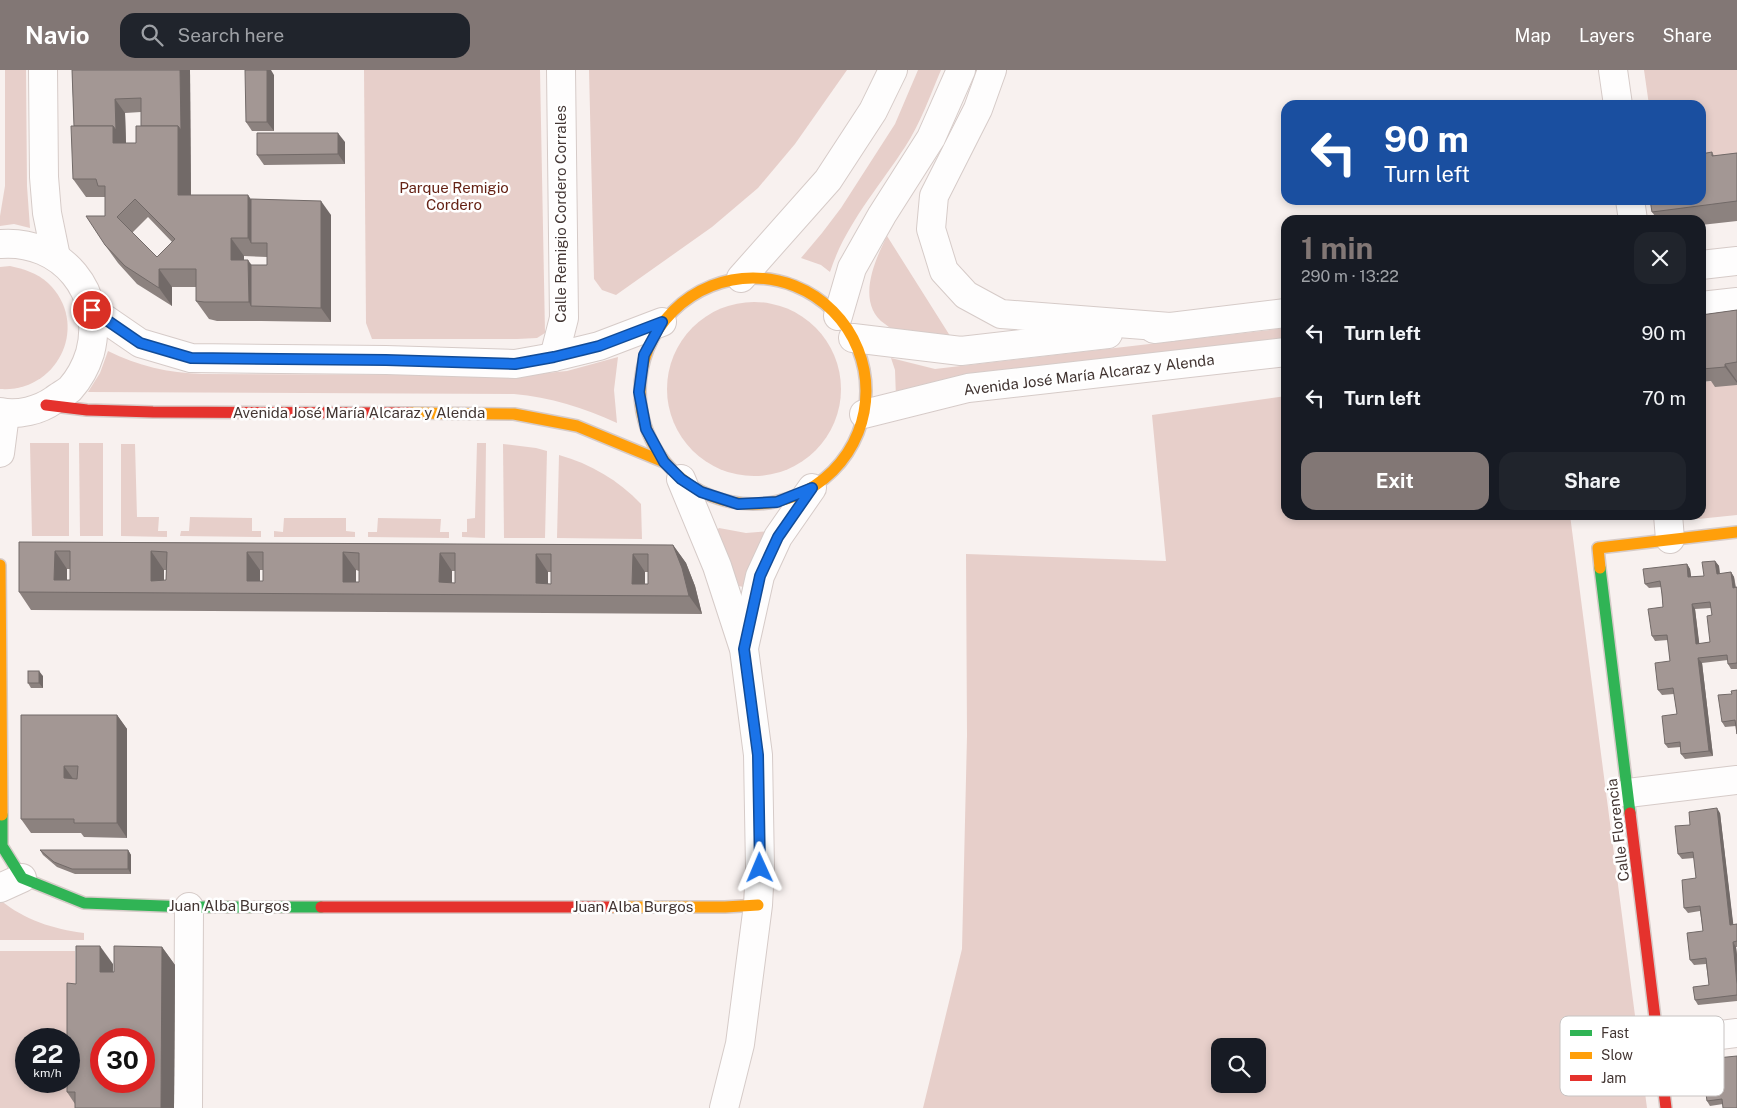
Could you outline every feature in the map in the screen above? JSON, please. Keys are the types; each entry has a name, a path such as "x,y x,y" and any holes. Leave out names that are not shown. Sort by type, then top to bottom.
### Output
{"street":[{"path":"43,70 44,177 47,213 56,257"},
{"name":"Calle Remigio Cordero Corrales","path":"554,357 564,318 561,70"},
{"path":"741,278 828,180 873,111 894,70"},
{"path":"845,327 852,268 882,215 931,138 961,70"},
{"path":"992,70 978,109 934,196 931,229 944,271 966,296 1001,314 1170,327"},
{"path":"1613,70 1617,100"},
{"path":"0,244 14,243 36,248 56,257 72,271 85,289 92,310 94,338 86,366 70,389 46,405 26,412 3,413 0,453"},
{"path":"1706,264 1737,260"},
{"path":"724,1108 740,1044 758,905 758,755 744,649 717,566 673,470 646,429 639,392 644,355 662,322 684,300 697,292 711,285 741,278 777,280 811,294 845,327 961,351 1281,314"},
{"path":"1706,305 1737,302"},
{"path":"92,310 140,343 191,358 386,360 515,364 599,346 662,322"},
{"name":"Avenida José María Alcaraz y Alenda","path":"46,405 87,410 153,412 514,414 577,426 673,470 701,492 738,504 777,502 812,488 836,468 854,444 864,414 866,389 863,362 845,327"},
{"name":"Avenida José María Alcaraz y Alenda","path":"864,414 968,388 1281,353"},
{"path":"744,649 760,576 778,537 812,488"},
{"path":"1669,527 1737,532"},
{"name":"Calle Florencia","path":"1655,1016 1598,548 1669,527"},
{"name":"Juan Alba Burgos","path":"0,565 2,846 11,883 84,904 189,907 724,908 758,905"},
{"path":"1628,793 1737,780"},
{"path":"188,1108 189,907"},
{"path":"1724,1035 1737,1033"}],"green space":[{"path":"5,70 26,70 27,186 30,228 14,224 0,226 5,186"},
{"name":"Parque Remigio Cordero","path":"364,70 540,70 545,333 537,338 517,339 372,339 366,323"},
{"path":"589,70 847,70 795,144 758,188 712,227 616,295 602,290 594,279"},
{"path":"918,70 941,70 915,129 895,162 853,222 836,255 830,272 821,265 801,258 841,208 895,124"},
{"path":"1644,70 1737,70 1737,173 1706,171 1706,100 1648,100"},
{"path":"887,236 952,339 895,330 876,315 871,305 870,281 877,257"},
{"path":"10,266 30,272 48,283 61,299 67,317 67,336 62,353 52,368 38,380 20,387 0,389 0,267"},
{"path":"763,302 787,308 802,316 816,327 827,341 835,356 840,372 840,406 835,422 827,437 816,451 802,462 787,470 771,475 745,476 721,470 706,462 692,451 681,437 673,422 668,406 667,380 673,356 681,341 692,327 706,316 721,308 737,303"},
{"path":"1281,329 1281,341 896,398 895,370 891,358 935,369"},
{"path":"108,351 154,368 202,374 525,375 567,371 618,357 614,390 617,423 567,404 514,394 88,392 100,373"},
{"path":"1706,382 1737,385 1737,515 1706,518"},
{"path":"1281,397 1281,520 1571,520 1635,1016 1560,1016 1560,1096 1645,1096 1647,1108 923,1108 962,949 967,736 966,554 1166,561 1152,415"},
{"path":"30,443 69,443 69,536 32,536"},
{"path":"79,443 103,443 103,536 80,536"},
{"path":"477,443 486,443 485,538 462,537 462,532 467,532 467,519 475,518"},
{"path":"121,444 135,444 137,517 159,517 158,531 167,531 167,537 121,536"},
{"path":"503,444 547,451 545,538 504,538"},
{"path":"559,455 593,468 623,487 641,504 642,539 557,538"},
{"path":"190,517 252,518 252,531 261,531 261,537 180,536 181,531 189,531"},
{"path":"284,518 346,518 346,531 355,532 355,537 274,537 274,531 283,532"},
{"path":"378,518 441,519 440,532 449,532 449,538 368,537 368,532 377,532"},
{"path":"719,528 746,533 771,531 743,587 739,586 717,530"},
{"path":"0,900 29,918 61,929 84,933 84,940 0,940"},
{"path":"0,951 75,951 76,1028 15,1028 15,1093 77,1093 77,1108 0,1108"}],"building":[{"path":"72,70 180,70 181,130 178,126 141,126 141,98 115,99 116,130 113,126 74,126"},
{"path":"245,70 267,70 267,122 246,122"},
{"path":"71,126 113,126 113,143 136,143 136,126 178,126 178,195 248,195 248,238 231,238 231,260 248,260 249,302 196,301 196,269 159,269 159,288 125,266 105,245 86,216 105,216 105,186 98,186 96,179 73,179","holes":["135,199 175,239 157,257 117,217"]},
{"path":"257,133 338,133 338,154 257,155"},
{"path":"1712,152 1712,156 1737,153 1737,201 1652,212 1651,205 1706,205 1706,153"},
{"path":"251,199 321,201 321,308 251,306 251,265 267,265 267,243 251,243"},
{"path":"1737,310 1737,362 1725,364 1725,367 1706,369 1706,314"},
{"path":"19,542 673,545 682,568 689,596 19,592","holes":["55,551 70,551 70,580 54,580","151,551 167,552 166,580 151,581","247,552 263,552 263,581 247,581","343,552 359,553 359,582 343,582","440,553 455,553 455,583 439,582","536,554 551,554 551,584 536,583","633,554 648,554 648,584 632,584"]},
{"path":"1715,561 1717,574 1731,572 1733,588 1737,587 1737,663 1728,664 1727,655 1698,658 1709,751 1681,754 1680,742 1665,744 1662,716 1677,714 1673,688 1658,690 1655,663 1670,661 1667,635 1652,636 1648,609 1663,607 1660,581 1645,584 1643,569 1687,564 1688,577 1704,576 1702,562","holes":["1710,602 1712,615 1707,616 1710,642 1696,644 1692,604"]},
{"path":"28,671 39,671 39,683 28,683"},
{"path":"1737,690 1737,734 1735,720 1722,722 1718,695 1732,694 1731,691"},
{"path":"21,715 117,715 117,823 74,823 74,819 21,819","holes":["64,766 78,766 77,779 64,778"]},
{"path":"1717,808 1730,925 1737,924 1737,941 1733,942 1737,995 1695,1000 1693,987 1709,985 1706,958 1690,960 1687,933 1703,931 1700,906 1684,908 1682,880 1696,878 1693,852 1678,854 1675,826 1690,825 1689,812"},
{"path":"40,850 128,850 128,869 72,869 54,862"},
{"path":"76,946 100,946 100,972 114,972 114,946 162,947 161,1108 75,1108 75,1093 80,1093 80,1028 67,1028 67,983 76,984"},
{"path":"1737,1056 1737,1108 1723,1108 1722,1099 1707,1101 1706,1096 1724,1096 1724,1057"}],"traffic: fast":[{"path":"1600,568 1630,813"},
{"path":"2,815 2,846 22,878 84,903 189,907 321,907"}],"traffic: slow":[{"path":"753,278 775,280 806,291 833,311 853,338 864,369 866,391 864,413 853,444 833,471 806,491 775,502 753,504 731,502 700,491 673,471 653,444 642,413 640,391 642,369 653,338 673,311 700,291 731,280 753,278"},
{"path":"410,413 514,414 577,426 664,462"},
{"path":"1600,568 1598,548 1737,532"},
{"path":"0,565 2,815"},
{"path":"611,907 725,907 758,905"}],"traffic: jam":[{"path":"46,405 87,410 153,412 410,413"},
{"path":"1630,813 1655,1016"},
{"path":"321,907 611,907"},
{"path":"1665,1096 1666,1108"}],"route":[{"path":"92,310 140,343 191,358 386,360 515,364 599,346 662,322 644,355 639,392 646,429 664,462 681,479 701,492 738,504 777,502 812,488 778,537 760,576 744,649 758,755 760,868"}]}
